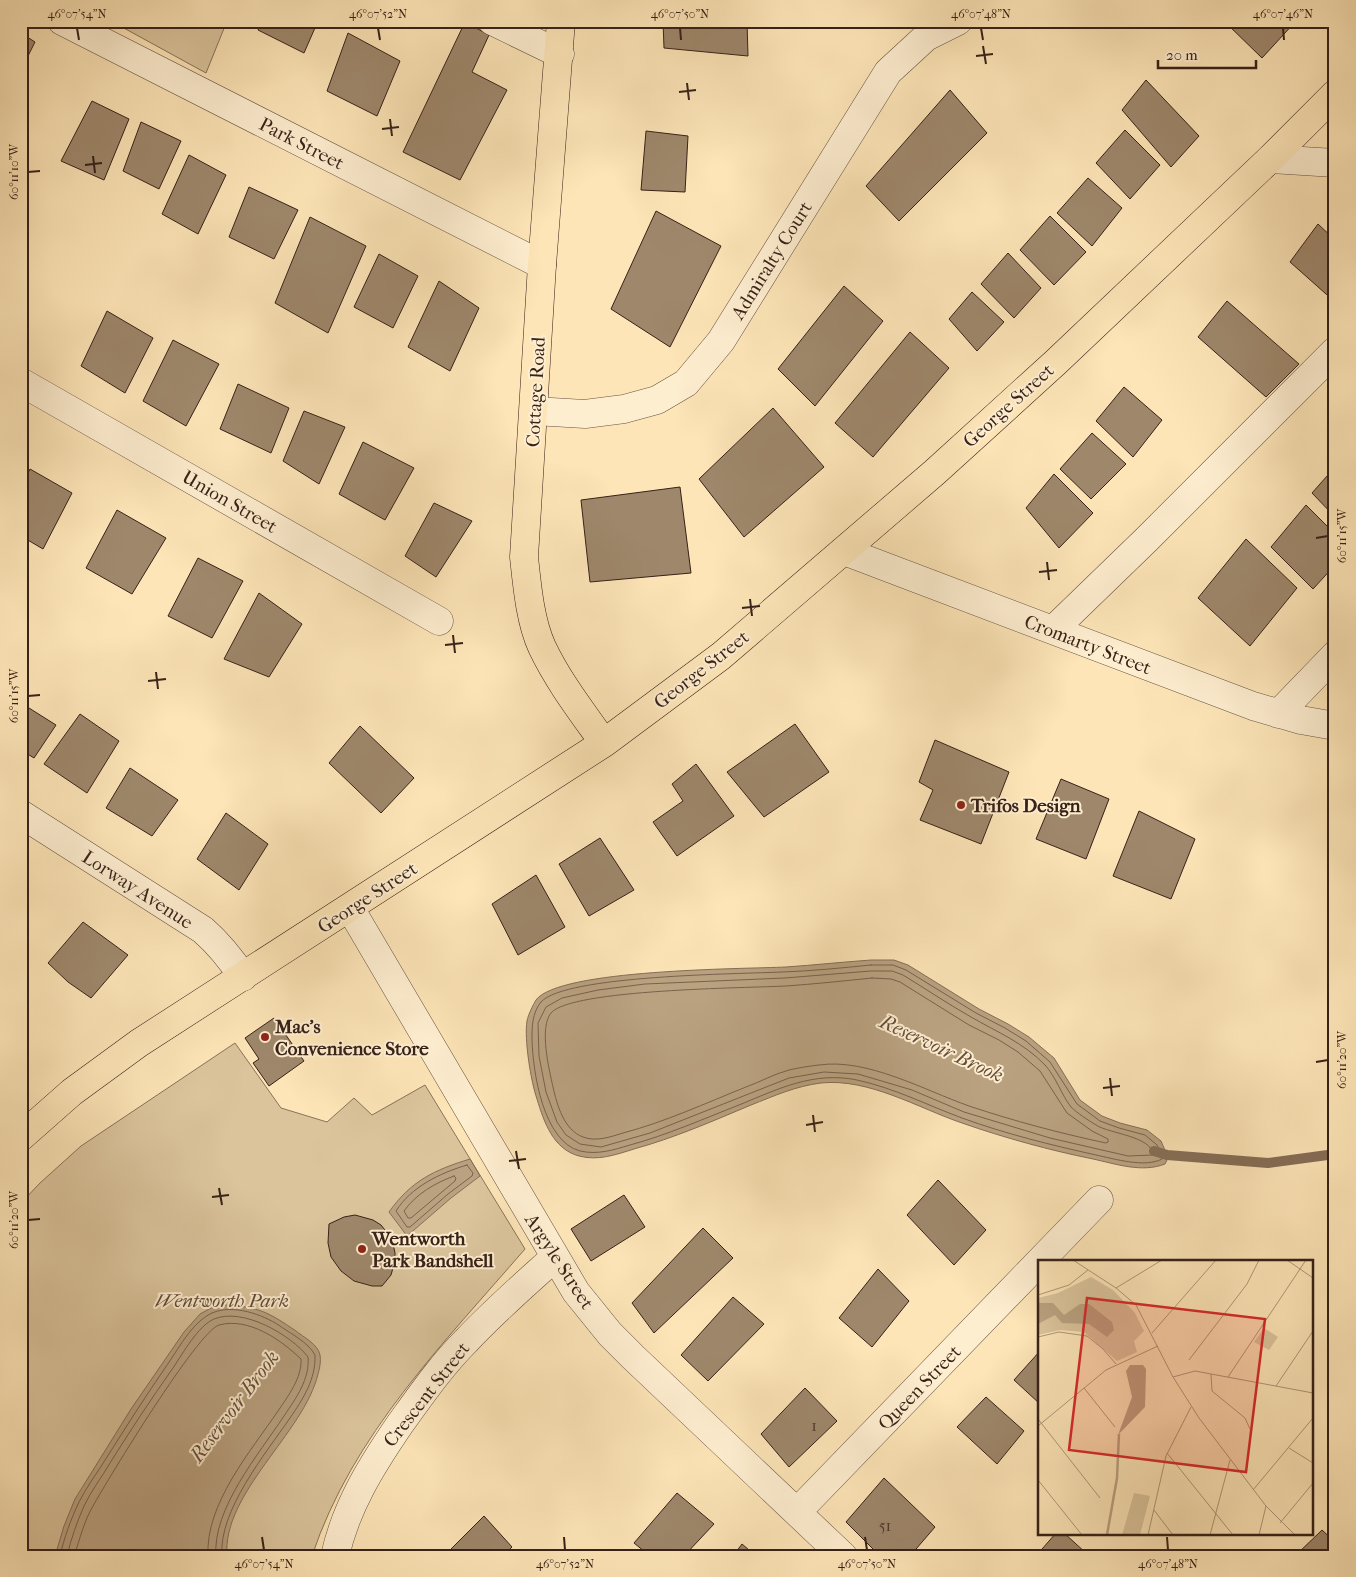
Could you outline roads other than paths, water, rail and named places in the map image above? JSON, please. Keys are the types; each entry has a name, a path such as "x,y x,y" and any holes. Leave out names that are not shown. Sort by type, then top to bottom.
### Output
{"main road":[{"name":"Cottage Road","path":"561,21 560,54 542,264 524,557 529,600 541,645 559,678 604,743"},
{"name":"George Street","path":"21,1137 72,1092 139,1043 604,743 721,656 935,472 1049,369 1335,94"}],"street":[{"name":"Park Street","path":"62,21 542,264"},
{"path":"492,21 560,54"},
{"name":"Admiralty Court","path":"534,411 585,414 624,409 658,400 686,383 721,341 888,72 926,37 958,21"},
{"path":"1270,158 1335,163"},
{"path":"1052,630 1146,540 1335,351"},
{"name":"Union Street","path":"21,382 439,621"},
{"name":"Cromarty Street","path":"844,551 1253,706 1278,714 1335,726"},
{"path":"1278,714 1335,655"},
{"name":"Lorway Avenue","path":"21,814 203,930 228,955 243,977"},
{"name":"Argyle Street","path":"350,908 554,1258 576,1292 610,1334 844,1556"},
{"name":"Queen Street","path":"1041,1260 1099,1200"},
{"name":"Crescent Street","path":"335,1556 350,1508 362,1485 383,1449 429,1384 464,1342 499,1307 554,1258"},
{"name":"Queen Street","path":"797,1512 1038,1263"}],"water":[{"path":"894,960 908,965 979,1009 1029,1037 1054,1058 1080,1100 1102,1116 1147,1130 1161,1141 1167,1155 1165,1164 1147,1168 1129,1167 1044,1148 962,1123 893,1095 857,1085 839,1083 812,1084 794,1089 649,1145 606,1157 579,1156 562,1147 551,1134 532,1082 526,1029 528,1016 536,1000 552,990 579,982 614,976 694,970 786,967"},
{"path":"470,1159 480,1176 407,1236 389,1212 397,1201 406,1192 434,1172"},
{"path":"226,1305 255,1309 278,1319 313,1344 320,1355 319,1372 310,1396 250,1486 237,1509 229,1533 227,1556 55,1556 75,1499 131,1409 184,1332 200,1314 211,1308"}],"waterway":[{"name":"Reservoir Brook","path":"1154,1151 1167,1155 1268,1163 1335,1154"}],"place":[{"name":"Trifos Design","path":"961,805"},
{"name":"Mac's Convenience Store","path":"265,1037"},
{"name":"Wentworth Park Bandshell","path":"362,1249"}],"park label":[{"name":"Wentworth Park","path":"222,1300"}]}
